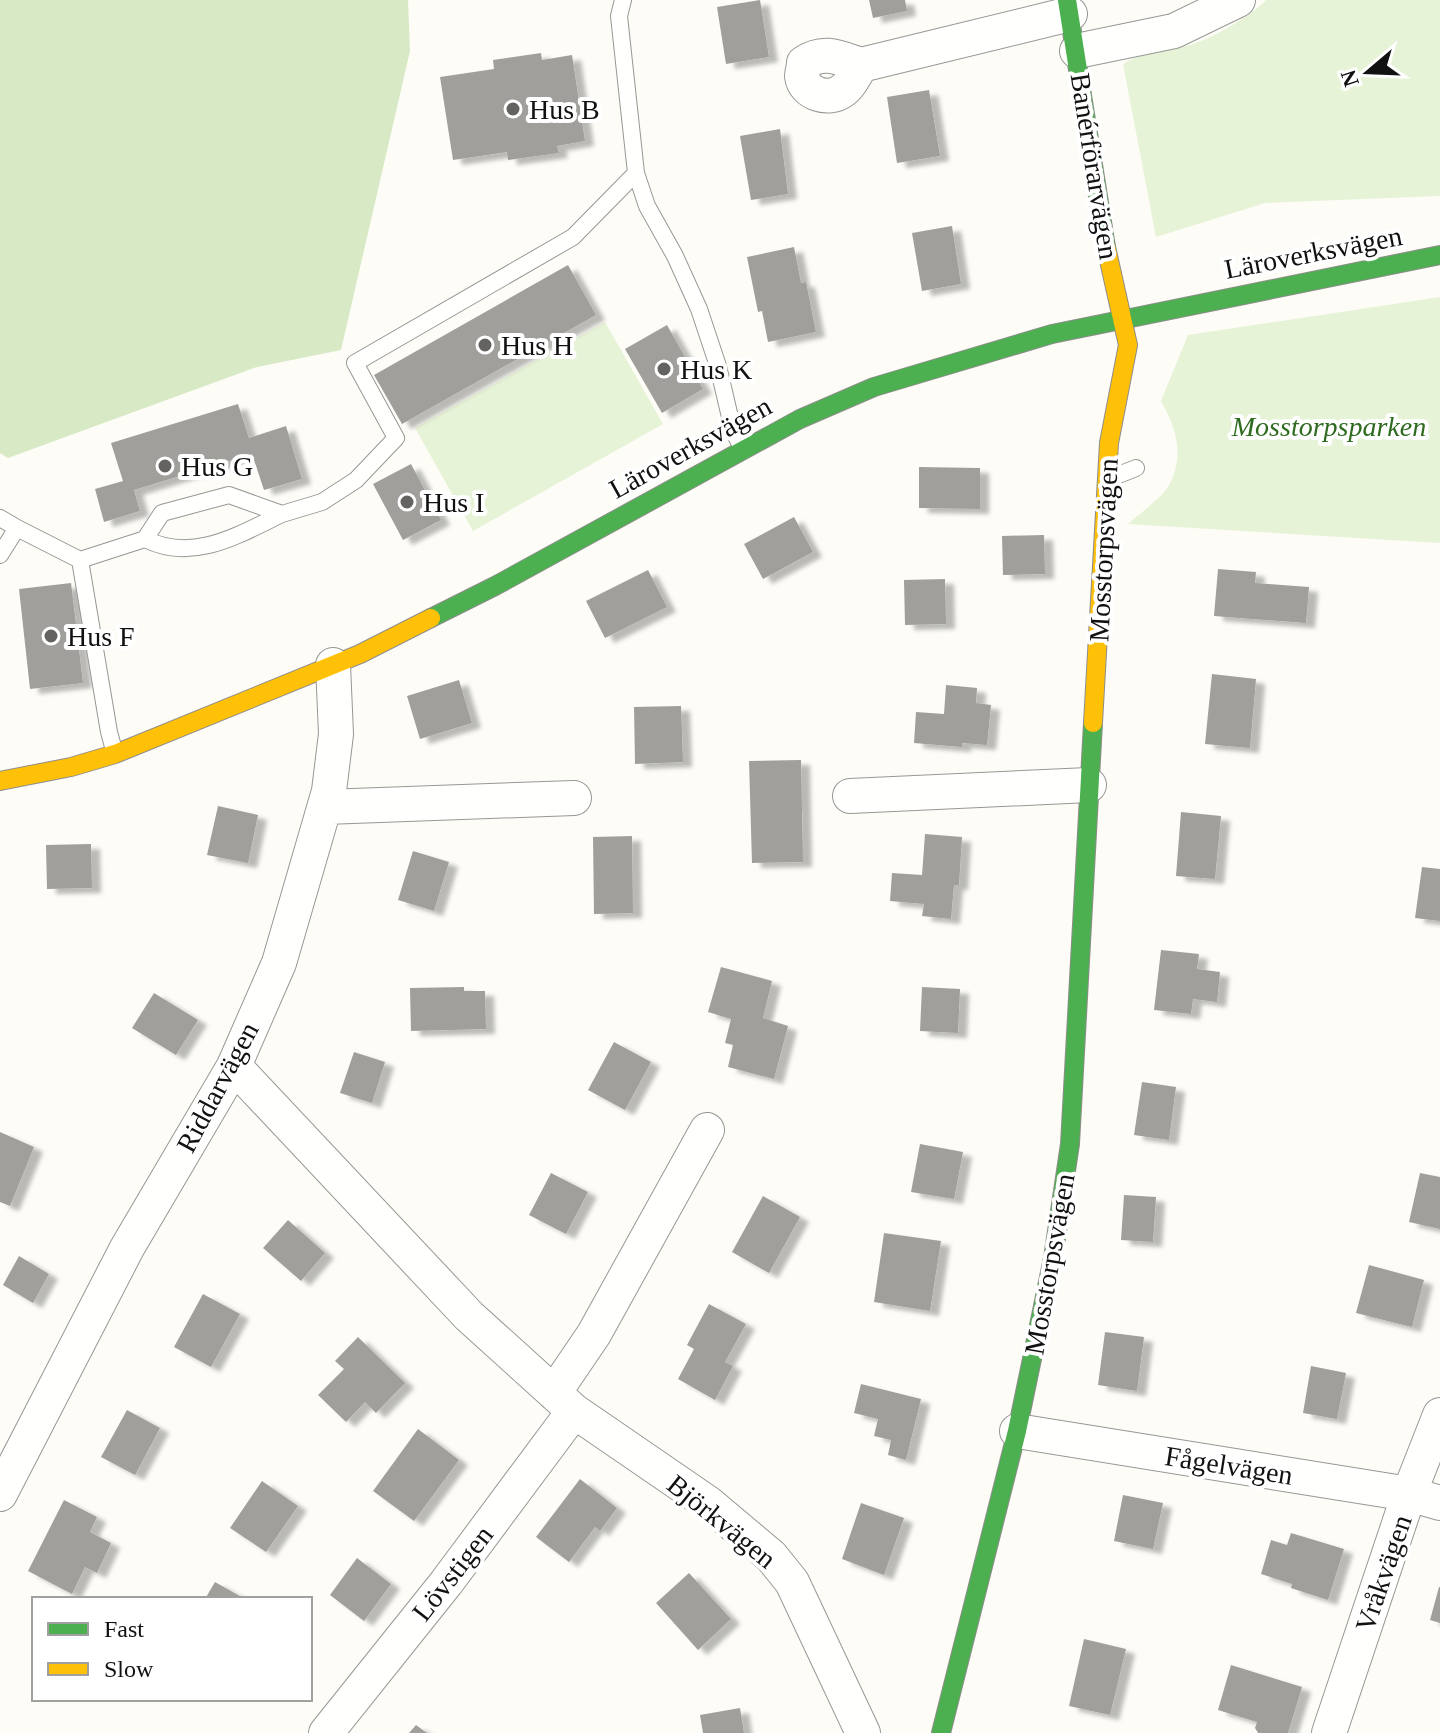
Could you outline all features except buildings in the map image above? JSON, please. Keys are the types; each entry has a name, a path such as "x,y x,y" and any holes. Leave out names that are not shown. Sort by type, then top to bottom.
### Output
{"street":[{"path":"1077,51 1174,31 1238,0"},
{"name":"Banérförarvägen","path":"861,65 1069,7 1109,263 1122,318"},
{"name":"Läroverksvägen","path":"0,781 71,767 115,754 401,635 800,419 874,387 1052,334 1440,255"},
{"name":"Mosstorpsvägen","path":"941,1733 1017,1431 1053,1258 1070,1144 1106,480 1109,443 1128,345 1122,318"},
{"name":"Riddarvägen","path":"2,1482 127,1248 234,1066 279,963 325,807 336,734 333,665"},
{"path":"850,796 1089,785"},
{"path":"325,807 574,798"},
{"name":"Björkvägen","path":"234,1066 469,1316 564,1402 708,1503 771,1556 792,1582 863,1733"},
{"path":"564,1402 594,1334 707,1130"},
{"name":"Lövstigen","path":"326,1733 446,1583 564,1402"},
{"name":"Vråkvägen","path":"1329,1733 1425,1499 1440,1415"},
{"name":"Fågelvägen","path":"1017,1431 1425,1499"}],"lane":[{"path":"623,0 619,16 636,173 647,206 675,256 699,309 718,366 733,430 742,450"},
{"path":"145,539 164,548 199,548 282,514 322,502 356,480 396,438 355,363 573,237 636,173"},
{"path":"1106,480 1136,468"},
{"path":"0,518 80,560 145,539 162,513 229,495 282,514"},
{"path":"0,555 17,528"},
{"path":"80,560 115,754"}],"green space":[{"path":"0,0 408,0 410,51 341,350 257,367 8,458 0,453"},
{"path":"1266,0 1440,0 1440,196 1265,203 1156,237 1123,64 1143,55 1204,40 1243,18"},
{"name":"Mosstorpsparken","path":"1440,297 1440,543 1128,524 1162,495 1174,474 1177,442 1161,401 1188,335"},
{"path":"605,322 663,424 473,531 415,428"}],"traffic: fast":[{"path":"1067,0 1106,247"},
{"path":"431,618 800,419 874,387 1052,334 1440,255"},
{"path":"941,1733 1017,1431 1053,1258 1070,1144 1093,723"}],"traffic: slow":[{"path":"1093,723 1109,443 1128,345 1106,247"},
{"path":"0,781 71,767 115,754 360,654 431,618"}],"place":[{"name":"Hus B","path":"513,109"},
{"name":"Hus H","path":"485,345"},
{"name":"Hus K","path":"664,369"},
{"name":"Hus G","path":"165,466"},
{"name":"Hus I","path":"407,502"},
{"name":"Hus F","path":"51,636"}]}
